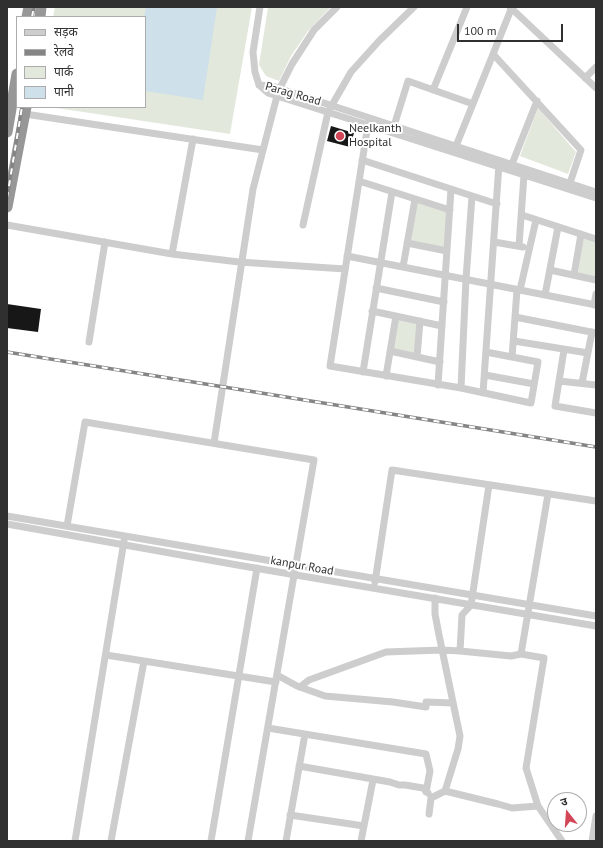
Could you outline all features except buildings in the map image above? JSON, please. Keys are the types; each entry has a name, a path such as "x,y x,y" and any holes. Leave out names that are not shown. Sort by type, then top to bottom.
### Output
{"highway":[{"path":"7,132 16,80"},
{"path":"7,207 26,110"}],"street":[{"path":"259,85 255,72 253,52 260,7"},
{"path":"214,443 253,189 277,96 292,64 314,30 337,7"},
{"path":"303,225 330,109 351,72 378,41 414,7"},
{"path":"433,90 467,7"},
{"path":"456,146 511,7 596,88"},
{"path":"493,54 581,150 570,183"},
{"path":"585,78 596,67"},
{"path":"394,126 408,81 473,104"},
{"name":"Parag Road","path":"259,85 280,88 330,109"},
{"name":"Parag Road","path":"259,85 268,93 277,96 330,109 499,163 512,164 596,192"},
{"path":"512,164 537,101"},
{"path":"26,110 263,150"},
{"path":"369,121 330,366 461,388 531,403 538,362 486,352"},
{"name":"Parag Road","path":"369,121 394,126 456,146 499,163 524,175 596,198"},
{"path":"172,254 193,139"},
{"path":"362,160 497,204"},
{"path":"484,393 499,163"},
{"path":"520,246 524,175"},
{"path":"359,181 450,210"},
{"path":"438,384 451,189"},
{"path":"363,372 392,192"},
{"path":"461,388 466,279 472,196"},
{"path":"403,267 415,199"},
{"path":"522,215 596,239"},
{"path":"512,357 519,290 536,220"},
{"path":"7,225 172,254 242,262 345,269"},
{"path":"545,295 558,227"},
{"path":"574,275 581,234"},
{"path":"89,342 105,242"},
{"path":"494,242 529,249"},
{"path":"407,243 448,251"},
{"path":"347,256 595,305 596,294"},
{"path":"550,270 596,280"},
{"path":"376,288 444,302"},
{"path":"372,311 442,326"},
{"path":"386,376 396,316"},
{"path":"515,317 594,332 582,384"},
{"path":"418,357 420,321"},
{"path":"514,341 588,354"},
{"path":"564,350 556,406 596,412"},
{"path":"390,351 440,362"},
{"path":"485,375 534,384"},
{"path":"559,381 596,385"},
{"path":"67,526 85,422 314,460 248,841"},
{"path":"374,588 392,470 596,501"},
{"path":"460,651 462,615 471,604 488,485"},
{"path":"522,654 527,614 548,494"},
{"name":"kanpur Road","path":"7,516 596,616"},
{"path":"7,524 294,575 596,626"},
{"path":"76,841 125,536"},
{"path":"211,841 257,568"},
{"path":"435,598 435,614 460,736 458,750 445,791"},
{"path":"300,687 309,680 386,652 442,650 511,656 522,654 544,658 526,768 538,806 562,841"},
{"path":"106,655 239,676 276,679 325,696 393,702 426,707 426,702 453,703"},
{"path":"111,841 144,661"},
{"path":"268,728 426,754 430,771 429,814"},
{"path":"286,841 305,734"},
{"path":"299,766 390,782 399,785 423,788 429,795"},
{"path":"361,841 373,780"},
{"path":"429,795 445,791 512,808 538,806"},
{"path":"290,816 364,826"},
{"path":"592,841 596,816"}],"green space":[{"path":"55,7 252,7 230,134 57,108 146,108 146,16 53,16"},
{"path":"268,7 331,7 308,31 291,56 279,81 266,76 259,65"},
{"path":"538,108 576,152 568,174 520,156"},
{"path":"417,203 447,212 444,248 411,241"},
{"path":"583,238 596,242 596,277 578,273"},
{"path":"397,320 417,324 415,354 393,350"}],"water":[{"path":"146,7 217,7 203,100 146,91 146,16 144,16"}],"railway":[{"path":"32,16 34,7"},
{"path":"7,198 22,108"},
{"path":"7,352 596,447"}],"place":[{"name":"Neelkanth Hospital","path":"340,136"}]}
